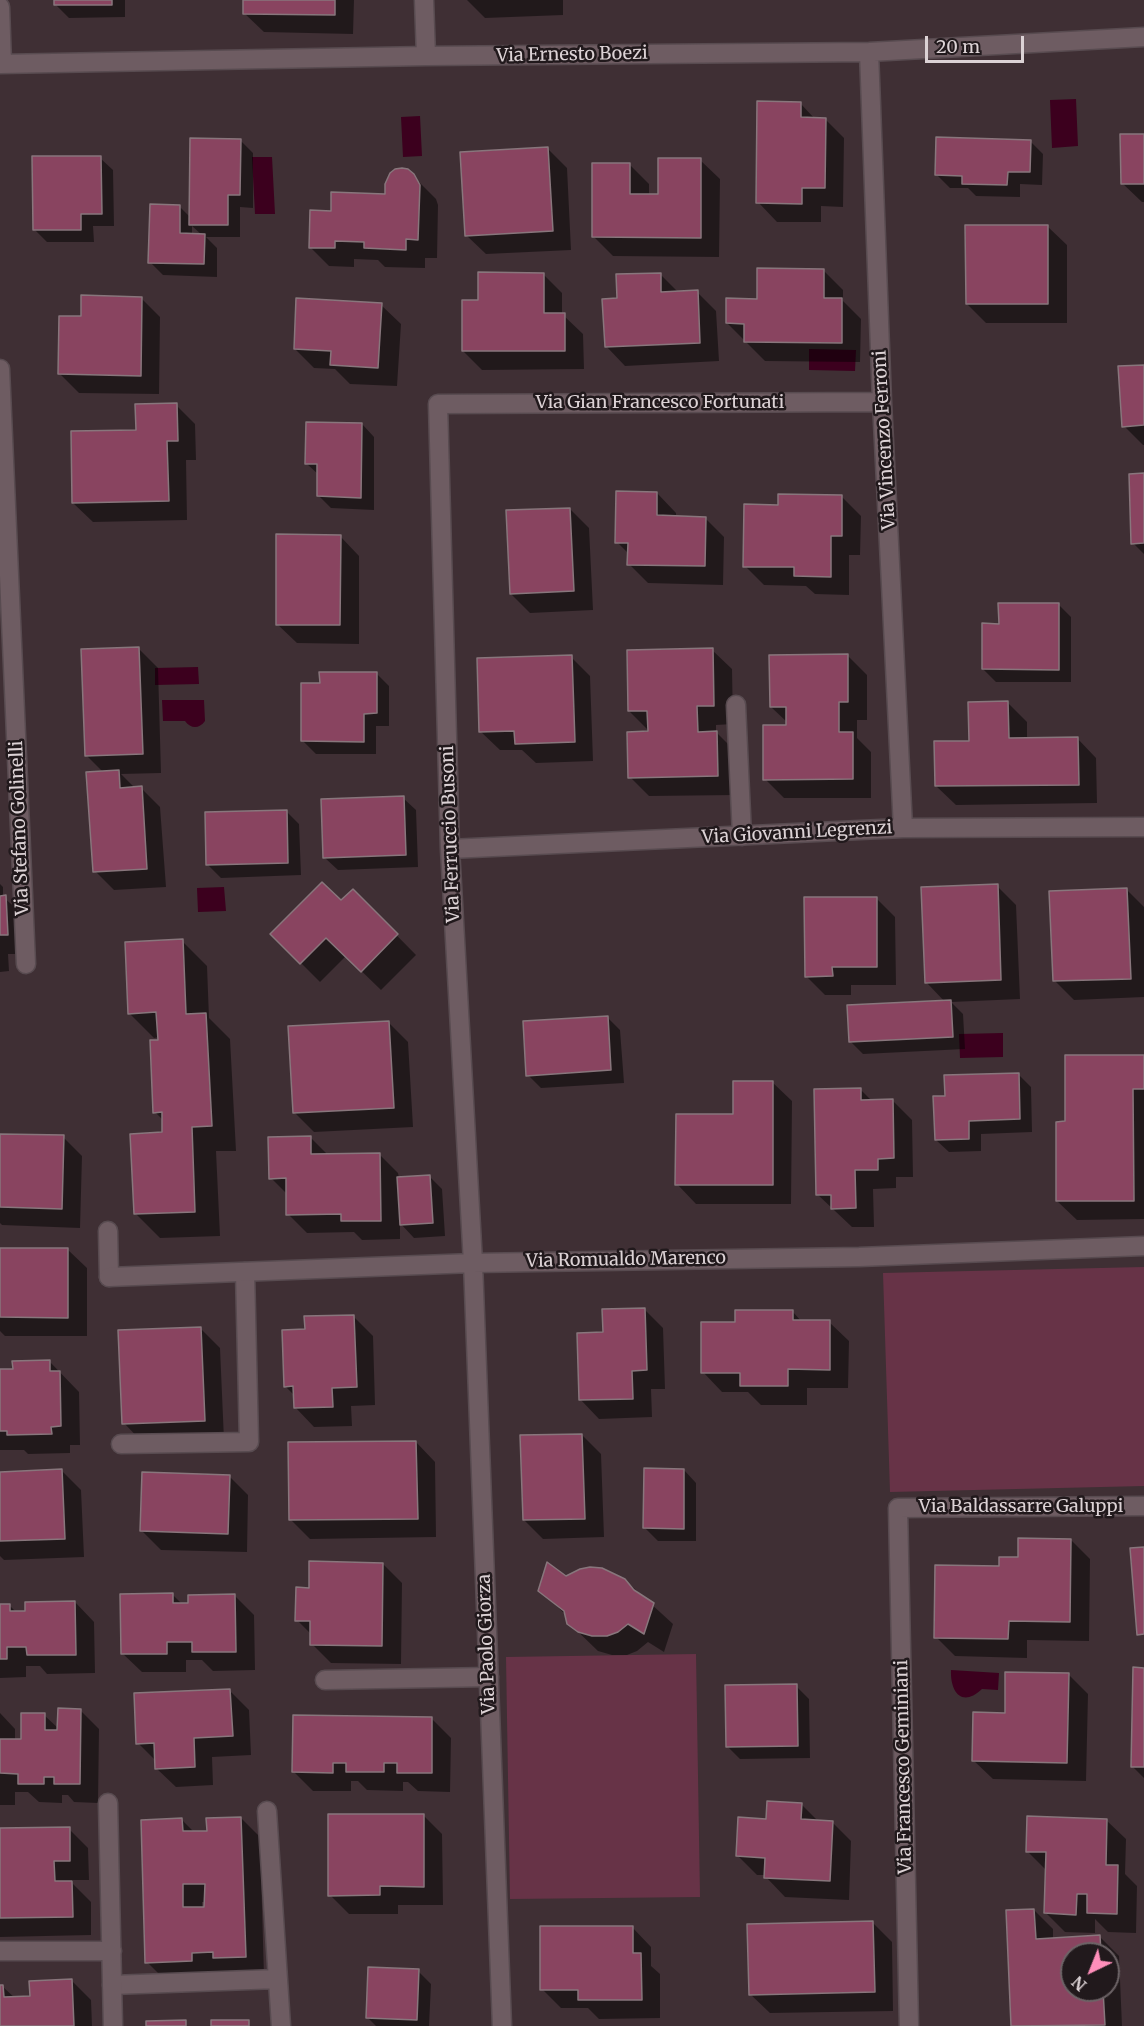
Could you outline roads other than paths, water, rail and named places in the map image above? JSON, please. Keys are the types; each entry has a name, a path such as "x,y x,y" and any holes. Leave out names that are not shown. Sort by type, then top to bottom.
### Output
{"street":[{"path":"424,0 426,56"},
{"path":"0,7 1,64"},
{"name":"Via Ernesto Boezi","path":"1,64 426,56 869,52 1144,37"},
{"name":"Via Vincenzo Ferroni","path":"869,52 882,402 903,828"},
{"name":"Via Stefano Golinelli","path":"0,369 26,964"},
{"name":"Via Gian Francesco Fortunati","path":"438,404 882,402"},
{"name":"Via Ferruccio Busoni","path":"438,404 450,849 473,1263"},
{"path":"736,705 742,836"},
{"name":"Via Giovanni Legrenzi","path":"450,849 903,828 1144,827"},
{"name":"Via Romualdo Marenco","path":"108,1231 109,1277 473,1263 859,1257 1144,1246"},
{"name":"Via Paolo Giorza","path":"473,1263 502,2026"},
{"path":"121,1444 249,1442 245,1272"},
{"name":"Via Baldassarre Galuppi","path":"898,1508 1144,1506"},
{"name":"Via Francesco Geminiani","path":"898,1508 909,2026"},
{"path":"325,1680 489,1677"},
{"path":"108,1803 113,2026"},
{"path":"267,1811 281,2026"},
{"path":"0,1951 112,1951"},
{"path":"112,1985 278,1979"}]}
